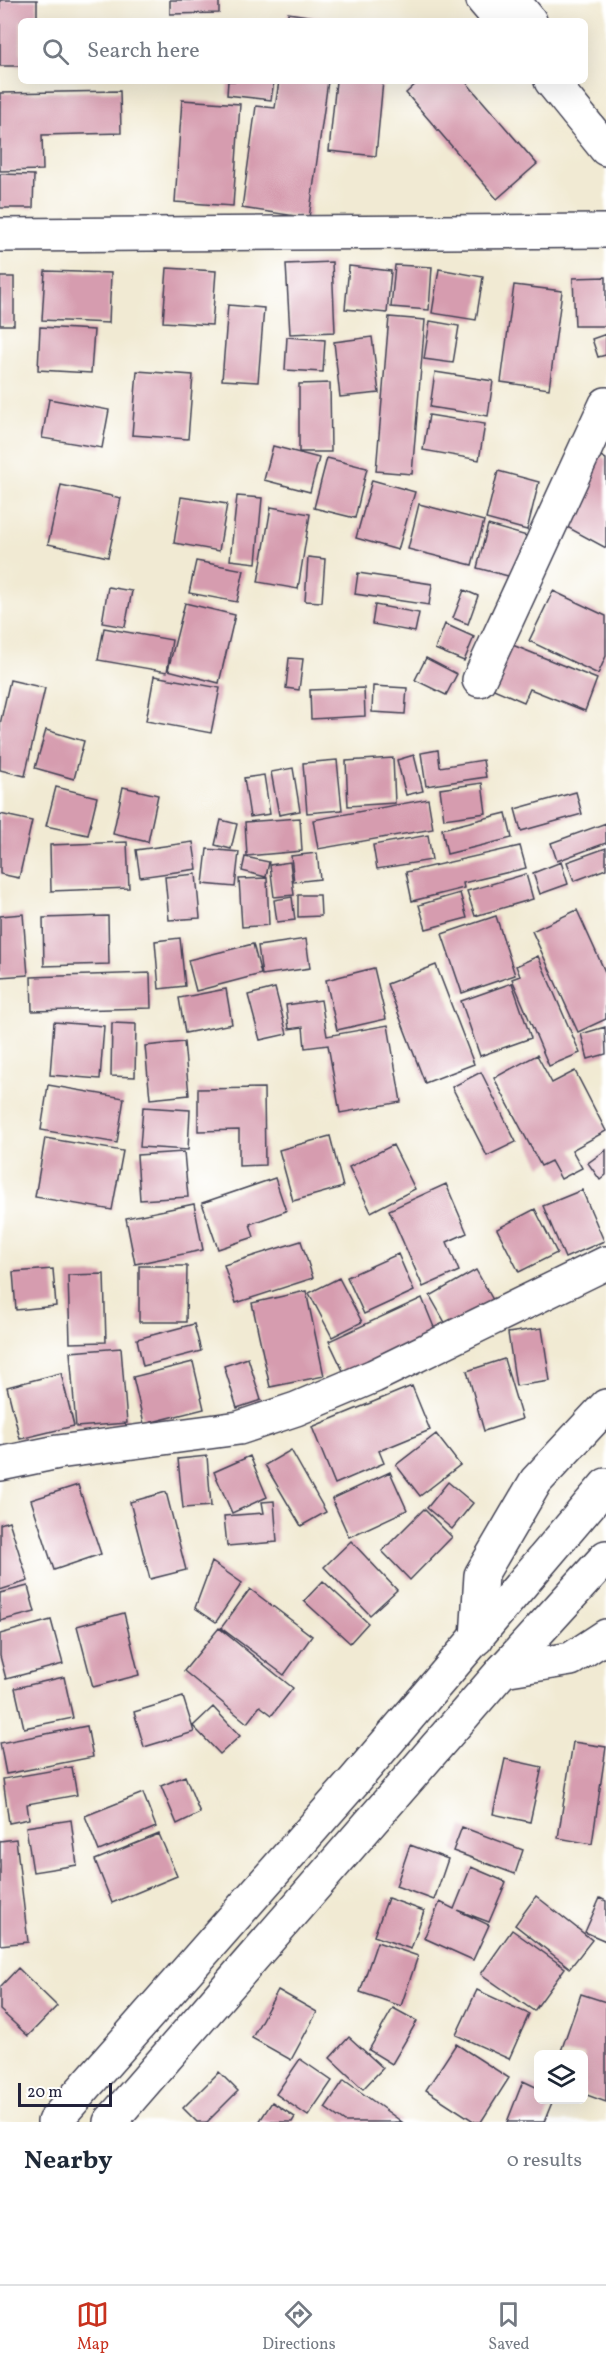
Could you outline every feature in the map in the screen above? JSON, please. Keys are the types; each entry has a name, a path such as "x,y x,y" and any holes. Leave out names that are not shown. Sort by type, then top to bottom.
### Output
{"main road":[{"path":"483,0 498,18"},
{"path":"513,0 528,18"},
{"path":"553,84 606,149"},
{"path":"582,84 606,113"},
{"path":"0,235 606,231"},
{"path":"479,680 606,404"},
{"path":"0,1464 58,1452 239,1428 296,1409 374,1376 606,1263"},
{"path":"477,1638 481,1575 536,1481 606,1406"},
{"path":"54,2122 477,1638 606,1485"},
{"path":"110,2122 503,1670 606,1557"},
{"path":"503,1670 571,1659 606,1636"}],"building":[{"path":"0,0 37,0 37,18 18,18 18,66 0,66"},
{"path":"170,0 219,0 219,13 170,14"},
{"path":"288,13 321,18 287,18"},
{"path":"228,84 274,84 271,100 227,95"},
{"path":"279,84 328,84 309,218 242,208 256,106 275,108"},
{"path":"336,84 383,84 376,156 329,151"},
{"path":"416,84 468,84 537,164 497,199 406,93"},
{"path":"120,91 121,133 42,135 43,170 0,171 0,93"},
{"path":"182,100 240,104 233,206 175,202"},
{"path":"0,174 34,175 33,208 0,208"},
{"path":"332,262 335,332 290,334 286,264"},
{"path":"395,265 432,267 429,310 391,307"},
{"path":"349,266 391,271 387,313 345,309"},
{"path":"167,268 216,271 212,325 163,322"},
{"path":"439,269 483,277 476,320 432,313"},
{"path":"45,271 111,273 109,323 42,320"},
{"path":"0,277 14,277 14,325 0,325"},
{"path":"606,277 606,326 575,326 573,278"},
{"path":"514,285 562,291 549,389 501,382"},
{"path":"228,305 264,308 258,382 222,380"},
{"path":"389,317 425,320 412,474 376,471"},
{"path":"430,321 459,326 453,363 424,359"},
{"path":"40,327 94,330 91,373 38,370"},
{"path":"606,334 606,355 598,357 592,339"},
{"path":"287,337 325,340 323,372 285,370"},
{"path":"372,337 379,393 340,397 334,342"},
{"path":"137,371 193,375 188,439 132,435"},
{"path":"435,372 493,381 488,416 430,407"},
{"path":"330,383 331,452 299,452 299,384"},
{"path":"49,399 109,410 102,448 42,438"},
{"path":"429,415 485,424 479,460 423,450"},
{"path":"273,446 319,458 310,492 264,480"},
{"path":"592,451 606,459 606,548 556,521"},
{"path":"327,458 367,468 355,518 314,508"},
{"path":"498,471 539,482 527,530 486,519"},
{"path":"372,480 415,492 398,550 356,538"},
{"path":"61,485 121,498 108,557 48,544"},
{"path":"237,496 262,498 256,563 230,560"},
{"path":"181,497 227,504 219,551 174,543"},
{"path":"419,504 484,521 472,565 408,549"},
{"path":"271,507 310,514 298,589 258,582"},
{"path":"488,525 527,536 516,578 477,568"},
{"path":"308,557 325,559 322,602 305,601"},
{"path":"196,561 244,570 237,602 189,593"},
{"path":"358,573 432,584 429,605 355,594"},
{"path":"108,587 132,591 125,627 102,623"},
{"path":"464,590 478,596 468,624 453,618"},
{"path":"553,591 606,616 606,656 598,674 529,641"},
{"path":"185,603 235,615 219,683 168,670"},
{"path":"375,605 419,613 415,632 372,624"},
{"path":"445,624 474,637 464,661 435,649"},
{"path":"104,628 172,640 167,672 98,660"},
{"path":"500,640 597,679 585,711 530,689 524,702 482,684"},
{"path":"289,658 303,659 299,690 286,688"},
{"path":"426,658 457,674 446,695 415,680"},
{"path":"154,676 220,688 211,733 146,721"},
{"path":"10,680 45,688 25,776 0,770 0,724"},
{"path":"373,686 407,688 405,714 372,712"},
{"path":"364,688 365,716 311,719 310,690"},
{"path":"46,730 84,741 74,779 35,768"},
{"path":"438,750 440,767 483,760 486,777 426,786 421,753"},
{"path":"414,755 423,791 406,795 397,760"},
{"path":"393,758 395,803 348,806 346,761"},
{"path":"337,760 342,810 307,813 303,763"},
{"path":"293,768 300,811 279,815 271,772"},
{"path":"264,775 270,814 250,817 244,778"},
{"path":"482,783 486,813 444,819 440,789"},
{"path":"56,787 97,797 88,835 46,826"},
{"path":"123,787 158,795 148,842 113,834"},
{"path":"576,792 582,814 521,831 515,809"},
{"path":"428,799 433,829 318,849 313,820"},
{"path":"506,813 512,838 447,854 442,829"},
{"path":"0,814 32,821 19,878 0,874"},
{"path":"300,818 302,851 247,856 245,822"},
{"path":"221,820 237,824 231,849 215,845"},
{"path":"606,823 606,843 557,861 551,843"},
{"path":"428,835 432,860 377,869 373,845"},
{"path":"127,842 129,888 51,891 50,845"},
{"path":"193,842 197,869 140,877 136,850"},
{"path":"520,846 526,868 463,883 464,888 412,901 406,872"},
{"path":"606,848 606,869 574,881 567,862"},
{"path":"207,849 239,852 235,887 203,884"},
{"path":"317,853 320,879 294,882 291,856"},
{"path":"245,857 269,862 266,877 242,871"},
{"path":"290,862 294,895 274,897 270,865"},
{"path":"561,862 568,884 540,894 533,873"},
{"path":"196,874 200,918 169,920 165,877"},
{"path":"526,874 533,899 475,916 467,891"},
{"path":"267,878 269,925 242,927 239,879"},
{"path":"460,893 467,918 426,929 419,905"},
{"path":"298,895 320,895 321,916 298,917"},
{"path":"292,897 295,920 277,922 274,900"},
{"path":"577,910 606,974 606,1019 578,1032 532,931"},
{"path":"23,914 28,975 0,977 0,916"},
{"path":"108,916 109,964 44,966 43,918"},
{"path":"496,916 515,975 462,993 442,934"},
{"path":"180,938 185,986 159,989 155,941"},
{"path":"306,939 310,968 262,975 258,946"},
{"path":"253,944 261,974 196,991 188,960"},
{"path":"538,956 580,1053 549,1066 512,979 520,976 516,966"},
{"path":"436,965 474,1064 425,1083 387,984"},
{"path":"374,968 386,1019 337,1030 326,980"},
{"path":"150,973 151,1008 32,1011 31,977"},
{"path":"512,983 531,1038 480,1056 461,1001"},
{"path":"275,988 287,1034 260,1040 248,995"},
{"path":"226,989 232,1024 185,1033 179,998"},
{"path":"321,1000 327,1036 388,1025 401,1102 340,1113 328,1045 305,1048 303,1027 289,1029 286,1005"},
{"path":"54,1022 104,1026 100,1079 50,1075"},
{"path":"112,1023 136,1024 135,1077 111,1076"},
{"path":"605,1027 606,1054 588,1059 581,1034"},
{"path":"184,1042 189,1095 150,1099 145,1046"},
{"path":"537,1055 552,1083 575,1071 606,1131 572,1150 582,1168 561,1179 551,1161 541,1166 494,1078"},
{"path":"481,1072 516,1142 487,1156 452,1087"},
{"path":"48,1085 124,1098 117,1143 41,1130"},
{"path":"264,1088 265,1165 239,1166 239,1130 198,1131 198,1089"},
{"path":"143,1107 190,1110 188,1150 140,1147"},
{"path":"330,1136 343,1187 293,1201 279,1150"},
{"path":"45,1138 123,1151 112,1210 35,1197"},
{"path":"393,1145 415,1189 371,1212 349,1167"},
{"path":"606,1150 606,1175 600,1180 588,1163"},
{"path":"184,1152 188,1197 140,1200 137,1155"},
{"path":"275,1178 286,1211 250,1224 254,1237 218,1249 202,1203"},
{"path":"446,1184 467,1233 447,1242 459,1271 423,1287 389,1210"},
{"path":"582,1190 604,1241 565,1258 543,1206"},
{"path":"194,1204 203,1250 135,1264 126,1218"},
{"path":"535,1209 557,1253 519,1272 497,1229"},
{"path":"301,1241 313,1278 236,1303 224,1265"},
{"path":"398,1254 414,1291 364,1314 347,1277"},
{"path":"139,1266 187,1266 186,1322 139,1322"},
{"path":"53,1269 56,1306 16,1310 13,1272"},
{"path":"476,1270 493,1300 447,1326 430,1296"},
{"path":"104,1274 106,1342 70,1343 68,1275"},
{"path":"339,1278 362,1322 332,1337 309,1293"},
{"path":"306,1291 324,1376 270,1387 252,1303"},
{"path":"422,1298 438,1337 347,1379 329,1341"},
{"path":"194,1324 201,1351 143,1366 137,1339"},
{"path":"542,1328 550,1381 516,1386 508,1333"},
{"path":"121,1348 127,1423 76,1427 70,1352"},
{"path":"248,1358 261,1400 237,1408 224,1366"},
{"path":"504,1359 522,1419 484,1431 467,1371"},
{"path":"193,1362 204,1409 144,1424 133,1377"},
{"path":"61,1373 74,1426 20,1439 7,1387"},
{"path":"412,1386 430,1430 379,1451 384,1463 335,1484 312,1427"},
{"path":"436,1434 460,1465 420,1496 396,1465"},
{"path":"291,1450 326,1512 301,1526 265,1465"},
{"path":"207,1456 211,1506 183,1508 178,1459"},
{"path":"250,1456 267,1497 232,1513 214,1472"},
{"path":"390,1472 407,1510 349,1537 332,1499"},
{"path":"448,1482 473,1503 452,1529 427,1508"},
{"path":"78,1485 101,1554 54,1570 31,1500"},
{"path":"166,1492 186,1570 150,1579 130,1502"},
{"path":"274,1501 277,1542 227,1546 224,1516 264,1513 262,1502"},
{"path":"424,1509 452,1537 410,1580 382,1551"},
{"path":"9,1521 28,1581 0,1590 0,1524"},
{"path":"351,1541 397,1590 370,1615 324,1567"},
{"path":"212,1562 242,1583 216,1622 195,1608"},
{"path":"323,1581 368,1623 350,1643 304,1601"},
{"path":"28,1586 35,1612 0,1621 0,1593"},
{"path":"250,1589 312,1636 284,1675 221,1628"},
{"path":"124,1613 139,1675 93,1687 77,1626"},
{"path":"51,1620 63,1664 6,1679 0,1656 0,1634"},
{"path":"219,1628 293,1688 272,1715 260,1706 247,1723 184,1671"},
{"path":"64,1677 73,1718 24,1728 15,1688"},
{"path":"183,1697 194,1732 144,1747 134,1712"},
{"path":"213,1707 240,1736 220,1754 193,1726"},
{"path":"87,1726 93,1757 6,1774 0,1743"},
{"path":"573,1742 606,1747 592,1844 558,1838"},
{"path":"505,1759 542,1767 530,1822 493,1814"},
{"path":"72,1767 77,1795 27,1804 29,1819 9,1823 3,1779"},
{"path":"185,1776 200,1813 177,1824 161,1786"},
{"path":"143,1793 156,1827 99,1851 85,1816"},
{"path":"71,1820 77,1865 33,1872 26,1827"},
{"path":"462,1827 523,1850 515,1874 453,1851"},
{"path":"159,1834 177,1876 112,1903 95,1860"},
{"path":"16,1839 28,1942 0,1945 0,1841"},
{"path":"410,1845 448,1859 434,1900 396,1886"},
{"path":"471,1867 506,1882 489,1922 457,1910 489,1925 473,1960 424,1938 440,1902 454,1909"},
{"path":"536,1896 592,1940 570,1968 515,1925"},
{"path":"388,1898 424,1911 411,1949 374,1936"},
{"path":"600,1898 606,1901 606,1941 585,1932"},
{"path":"512,1930 565,1968 534,2011 481,1974"},
{"path":"377,1942 418,1956 401,2006 360,1992"},
{"path":"18,1968 57,2006 28,2036 0,2010 0,1987"},
{"path":"278,1990 317,2012 291,2060 252,2038"},
{"path":"477,1990 529,2014 509,2059 456,2035"},
{"path":"581,1994 606,2002 606,2102 588,2095 588,2050 561,2050"},
{"path":"393,2008 417,2021 392,2064 369,2050"},
{"path":"349,2037 383,2068 363,2089 330,2058"},
{"path":"456,2044 509,2078 481,2122 475,2122 426,2090"},
{"path":"300,2059 332,2081 308,2116 276,2094"},
{"path":"219,2072 238,2091 207,2122 197,2122 183,2108"},
{"path":"344,2080 402,2122 345,2122 325,2108"},
{"path":"523,2081 534,2086 534,2104 551,2104 544,2122 507,2122"},
{"path":"272,2102 295,2117 292,2122 259,2122"}]}
